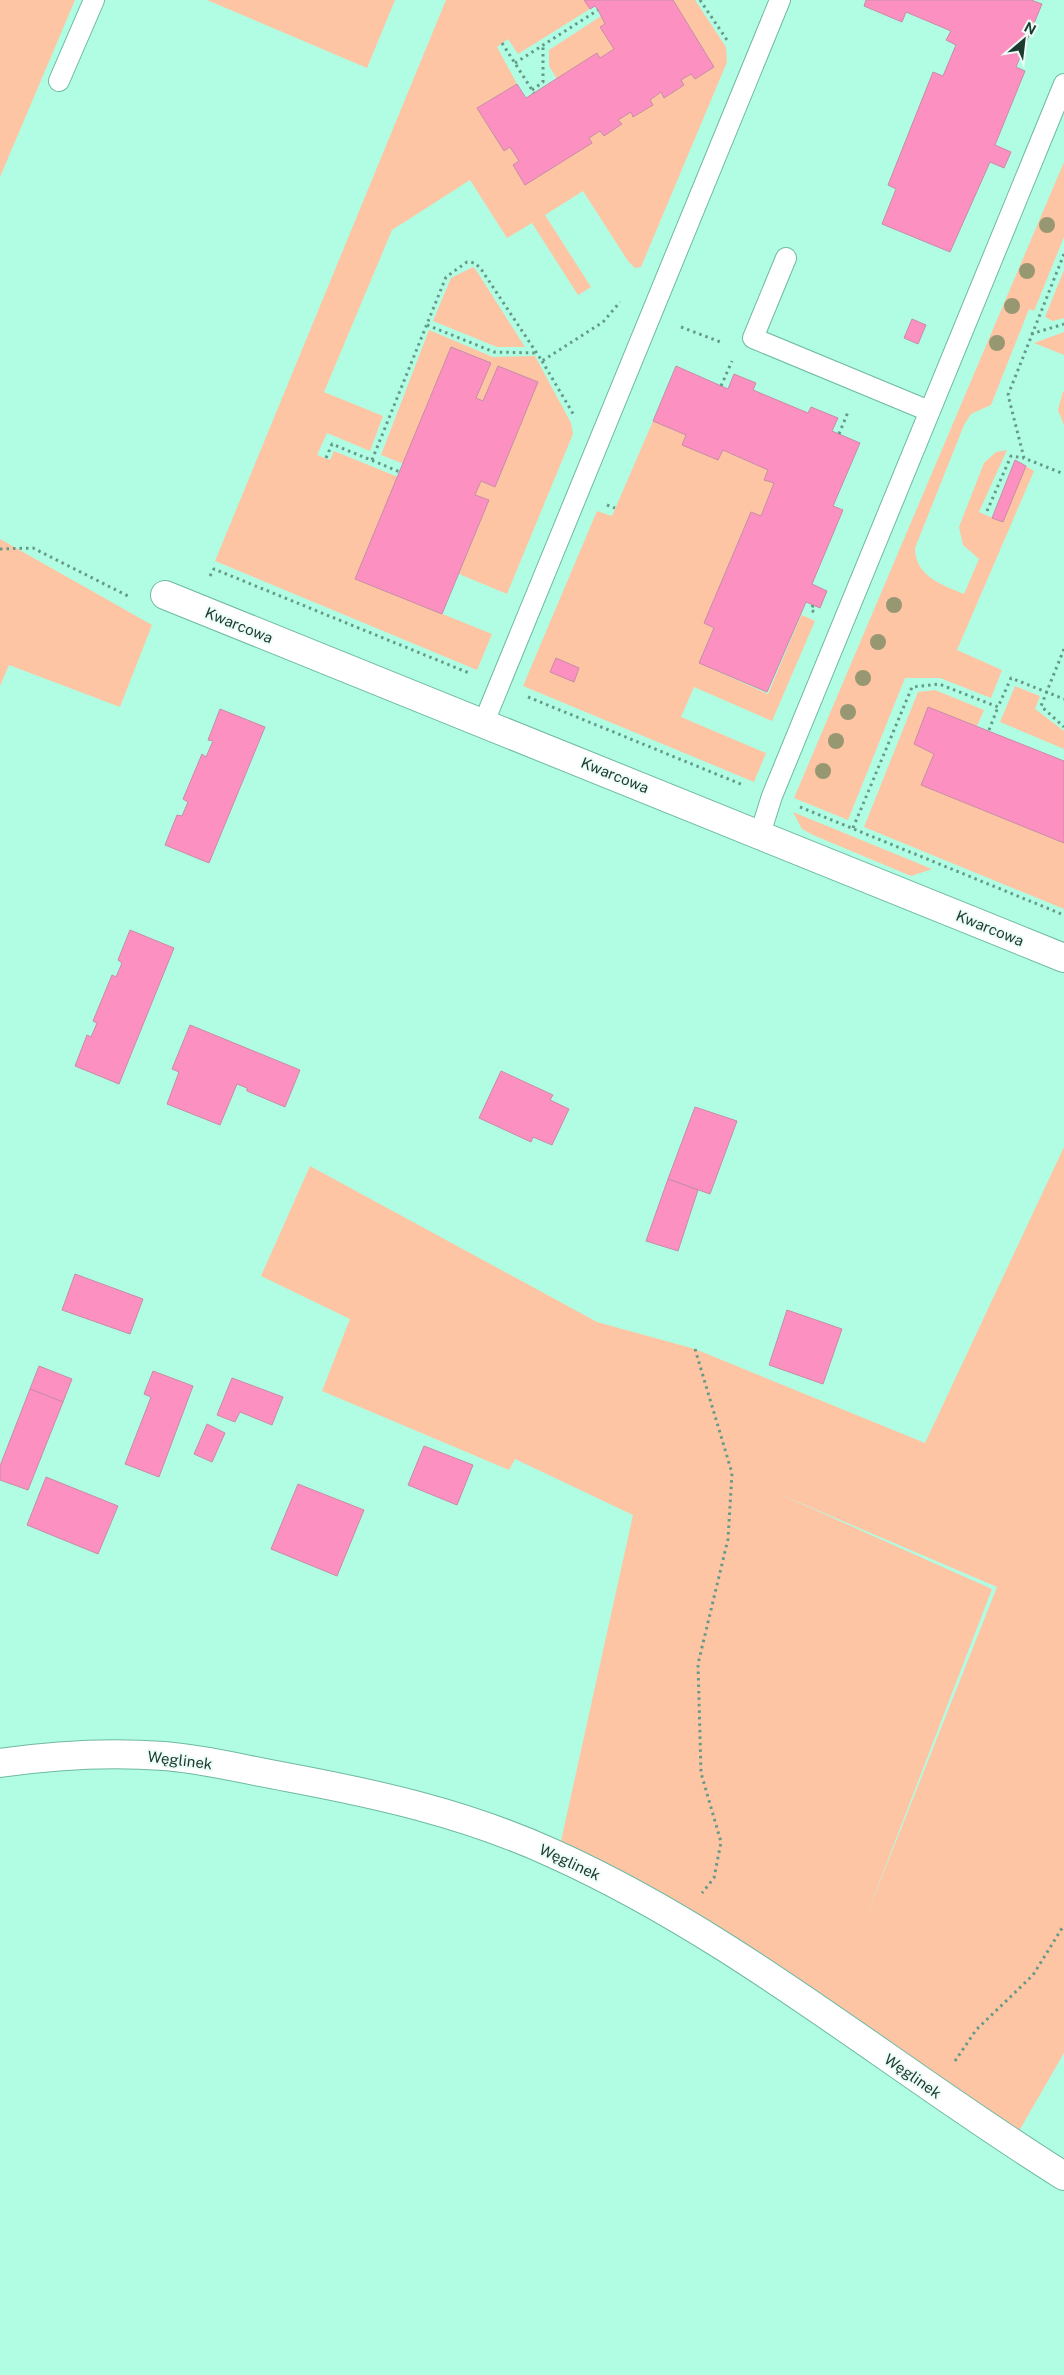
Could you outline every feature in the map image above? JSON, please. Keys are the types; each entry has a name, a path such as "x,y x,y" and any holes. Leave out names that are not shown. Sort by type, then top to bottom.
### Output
{"street":[{"name":"Kwarcowa","path":"165,594 1064,958"},
{"name":"Węglinek","path":"0,1763 64,1755 165,1756 368,1793 484,1826 550,1852 614,1882 682,1920 770,1976 1007,2140 1064,2176"}],"lane":[{"path":"58,81 94,0"},
{"path":"484,722 780,0"},
{"path":"760,834 772,796 1064,84"},
{"path":"786,258 753,338 929,411"}],"path":[{"path":"700,0 732,48"},
{"path":"516,63 598,10"},
{"path":"502,43 533,91 543,82 543,46"},
{"path":"1024,458 1008,394 1064,254"},
{"path":"372,460 446,277 467,262 475,263 481,268 542,361 603,322 623,300"},
{"path":"1031,334 1064,324"},
{"path":"427,325 494,352 537,353"},
{"path":"678,335 681,326 729,346"},
{"path":"722,386 734,356"},
{"path":"839,434 850,407"},
{"path":"326,458 332,444 400,472"},
{"path":"987,511 1011,456 1024,458 1064,474"},
{"path":"606,504 615,508"},
{"path":"0,549 33,548 135,600"},
{"path":"194,606 214,569 1064,915"},
{"path":"1064,649 1041,706 1064,727"},
{"path":"989,730 1010,678 1064,699"},
{"path":"853,828 912,687 939,684 998,707"},
{"path":"682,1920 714,1878 721,1842 701,1773 698,1664 728,1540 732,1474 695,1349"},
{"path":"935,2091 976,2030 1034,1975 1064,1925"}],"shaded area":[{"path":"0,0 75,0 0,177"},
{"path":"207,0 395,0 367,68"},
{"path":"446,0 584,0 590,9 518,54 508,39 497,47 517,84 477,108 504,151 510,147 519,161 513,165 525,185 592,143 589,138 600,131 604,136 621,125 618,120 631,112 634,117 652,105 650,100 661,92 664,98 684,85 681,80 691,74 695,79 714,67 673,0 695,0 726,47 727,62 641,267 635,268 628,261 583,191 545,215 591,287 578,295 532,223 507,238 470,180 392,230 324,392 383,416 370,451 327,433 317,455 330,460 334,451 398,477 356,579 492,634 477,670 215,561"},
{"path":"601,16 605,24 600,27 614,49 600,58 597,53 557,79 549,66 549,50"},
{"path":"1064,162 1064,237 1034,311 1029,309 991,405 971,414 964,425 915,548 916,558 920,566 931,578 964,594 979,559 963,545 959,527 984,463 996,452 1007,450 979,512 1002,522 1026,466 1034,471 957,650 1002,670 991,698 940,678 905,678 848,820 794,798"},
{"path":"473,267 525,347 497,347 433,321 451,278"},
{"path":"1064,270 1064,318 1053,321 1045,317"},
{"path":"429,330 493,357 535,356 571,423 573,434 507,594 459,574 489,500 475,495 481,481 495,487 538,382 498,366 483,401 476,398 491,363 451,347 404,464 381,455"},
{"path":"1064,332 1064,355 1034,343"},
{"path":"1064,392 1064,425 1058,410"},
{"path":"653,421 686,435 682,445 718,460 723,450 768,470 765,480 774,483 761,516 751,512 704,623 714,628 699,663 768,694 800,618 802,615 815,621 772,721 694,687 681,717 766,753 754,782 523,686 597,511 612,516"},
{"path":"0,539 152,625 120,707 9,665 0,686"},
{"path":"1015,686 1040,696 1035,709 1064,731 1064,749 1000,722"},
{"path":"935,690 984,710 977,726 928,708 914,744 934,754 921,785 1064,843 1064,909 864,827 918,692"},
{"path":"793,812 932,869 911,876 813,835 802,829"},
{"path":"1064,1147 1064,2053 1019,2131 938,2078 833,2002 645,1884 561,1841 633,1515 515,1459 509,1470 322,1391 350,1319 261,1276 310,1166 597,1322 695,1349 925,1443","holes":["777,1493 997,1587 864,1922 992,1589"]}],"building":[{"path":"584,0 673,0 714,67 695,79 691,74 681,80 684,85 664,98 661,92 650,100 653,105 633,117 631,112 618,120 622,124 604,136 600,131 589,138 592,143 525,185 513,165 519,161 510,147 504,151 477,108 517,84 526,98 597,53 600,58 614,49 600,27 605,24 598,10 595,6 590,9"},
{"path":"866,0 1031,0 1042,4 1016,67 1025,71 995,145 1011,152 1004,168 990,162 950,252 882,224 896,189 888,185 933,72 943,76 956,45 946,40 951,31 906,12 902,22 864,6"},
{"path":"912,319 926,325 918,344 904,338"},
{"path":"451,347 491,363 476,398 483,401 498,366 538,382 495,487 481,481 475,495 489,500 442,614 355,579"},
{"path":"676,366 728,389 734,374 756,383 753,390 808,413 811,407 838,418 832,431 860,443 833,506 843,510 812,584 827,591 820,608 806,602 767,692 699,663 714,628 704,623 751,512 761,516 774,483 764,480 768,470 723,450 718,460 682,445 686,435 653,421"},
{"path":"1015,460 1026,466 1003,522 992,518"},
{"path":"556,658 579,668 574,682 550,672"},
{"path":"928,707 1064,761 1064,843 921,785 934,754 914,744"},
{"path":"220,709 265,727 209,863 165,845 177,815 182,816 188,802 183,799 202,754 206,757 213,741 208,740"},
{"path":"130,930 174,948 119,1084 75,1066 87,1035 91,1037 97,1023 93,1021 112,975 116,977 122,963 118,960"},
{"path":"190,1025 300,1070 285,1107 247,1091 247,1088 237,1084 220,1125 167,1104 179,1072 172,1069"},
{"path":"501,1071 553,1095 550,1100 569,1109 552,1145 533,1137 531,1142 479,1118"},
{"path":"695,1107 737,1121 710,1194 668,1179"},
{"path":"668,1179 698,1190 678,1251 646,1241"},
{"path":"75,1274 143,1299 130,1334 62,1310"},
{"path":"787,1310 842,1329 823,1384 769,1365"},
{"path":"39,1366 72,1379 63,1402 30,1389"},
{"path":"153,1371 193,1386 159,1477 125,1464 151,1397 144,1394"},
{"path":"232,1378 283,1397 272,1425 240,1412 235,1422 217,1415"},
{"path":"30,1389 63,1402 28,1490 0,1480 0,1466"},
{"path":"207,1424 225,1433 212,1462 194,1454"},
{"path":"424,1446 473,1465 457,1505 408,1485"},
{"path":"46,1477 118,1506 98,1554 27,1525"},
{"path":"298,1484 364,1510 337,1576 271,1549"}]}
